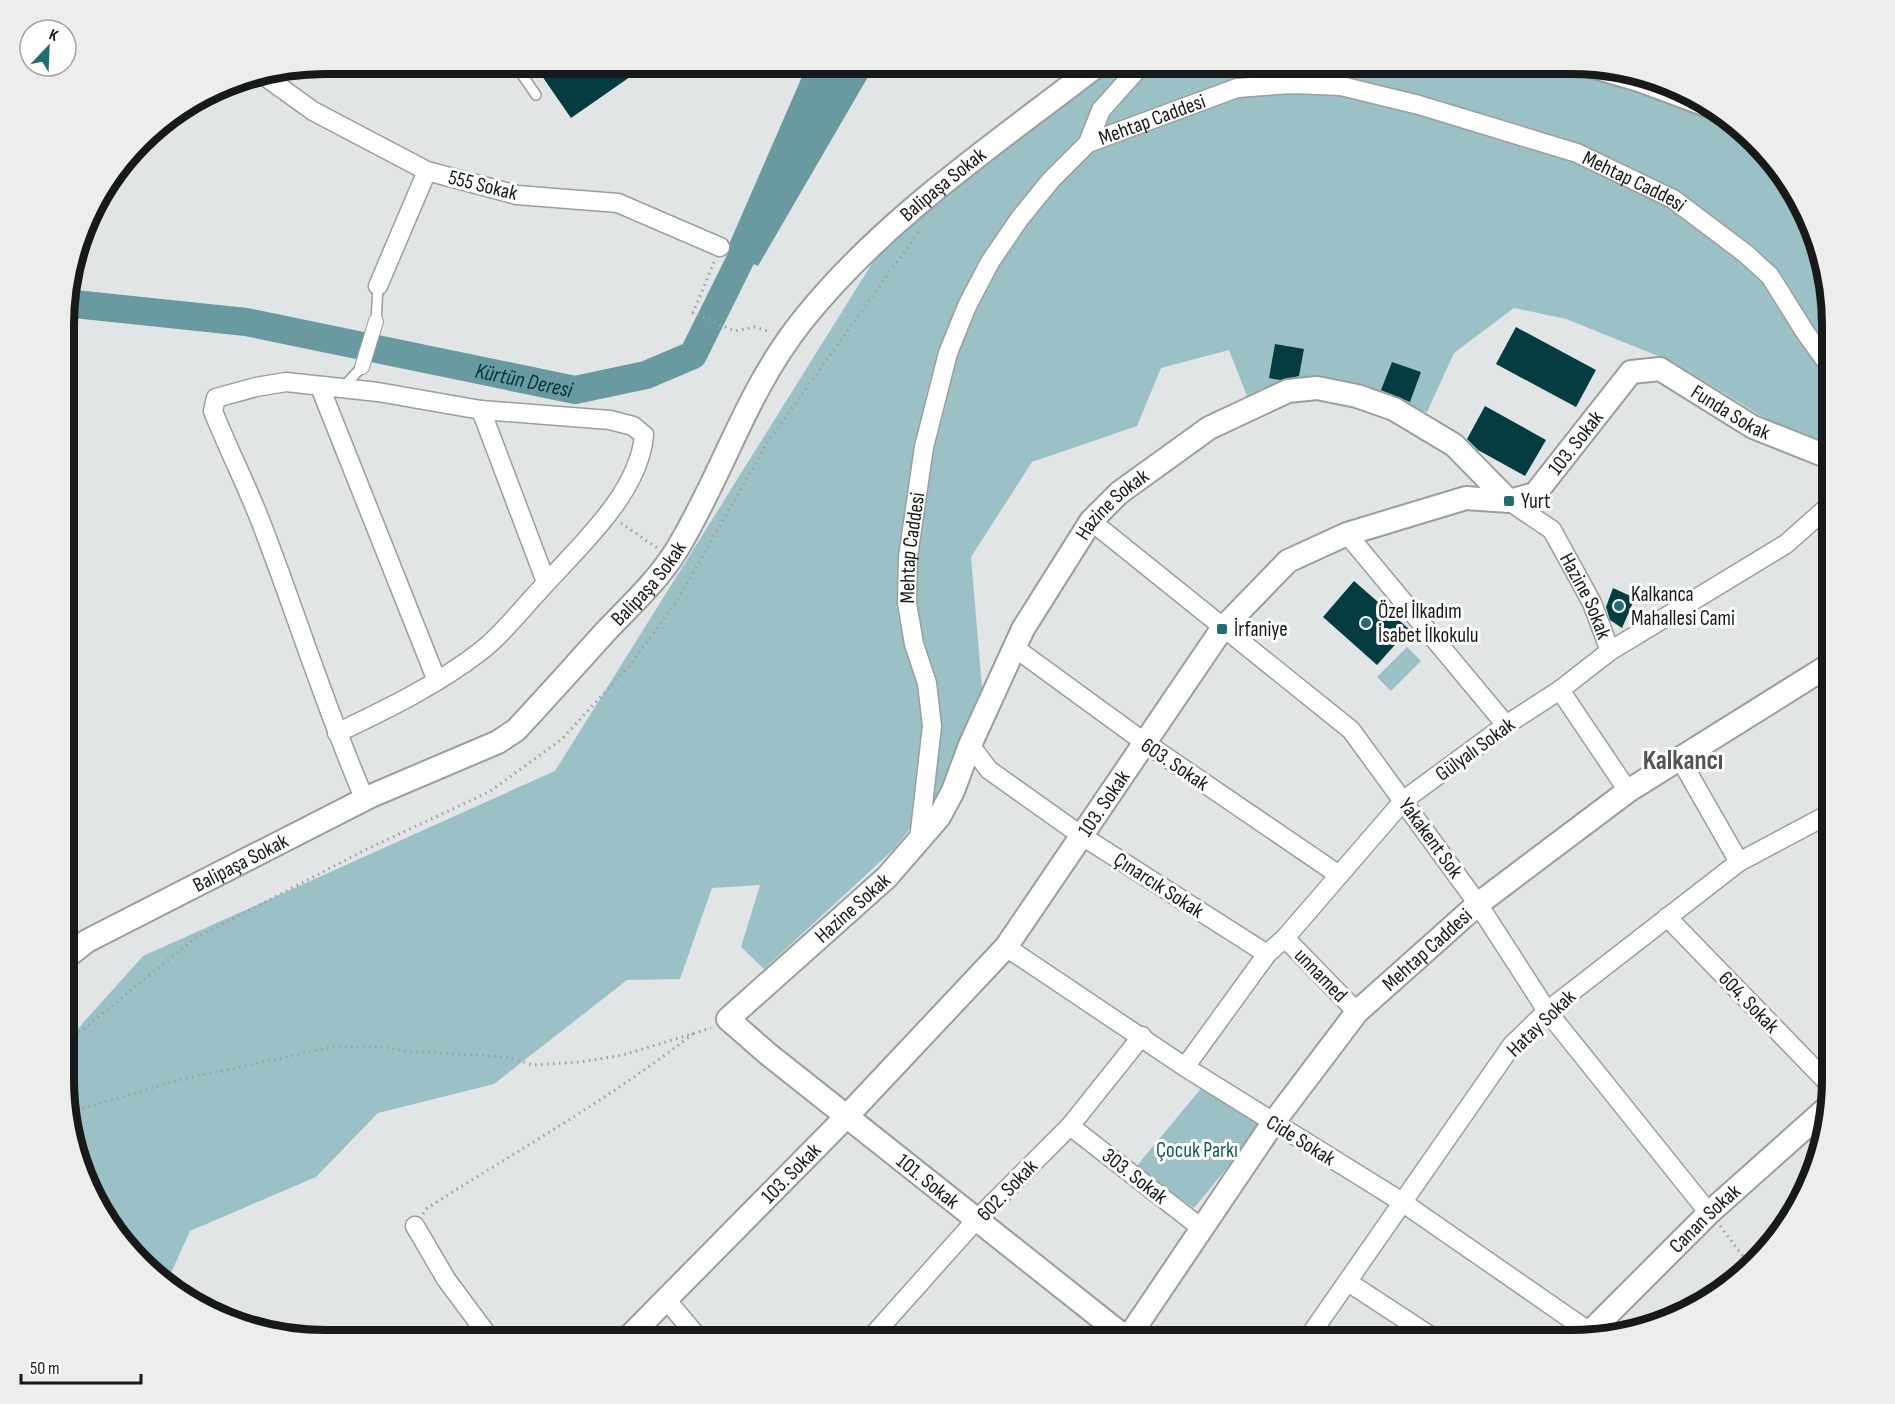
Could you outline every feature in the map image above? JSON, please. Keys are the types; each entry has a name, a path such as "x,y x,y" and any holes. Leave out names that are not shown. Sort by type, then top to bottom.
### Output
{"street":[{"name":"Balipaşa Sokak","path":"74,951 87,941 365,800 465,758 516,730 657,580 701,508 763,375 801,322 839,276 872,244 952,178 1086,74"},
{"path":"1088,143 1101,110 1133,74"},
{"name":"555 Sokak","path":"269,80 313,111 427,171 517,195 618,203 720,247"},
{"name":"Mehtap Caddesi","path":"919,840 932,726 927,683 914,644 906,603 908,557 924,447 948,353 976,288 1020,218 1051,180 1088,143 1237,88 1292,84 1341,86 1419,105 1577,153 1673,199 1746,254 1770,276 1821,353"},
{"path":"378,286 427,171"},
{"path":"362,367 376,321"},
{"name":"Funda Sokak","path":"1631,372 1660,369 1753,427 1821,454"},
{"name":"103. Sokak","path":"635,1330 847,1116 1006,947 1222,629 1288,561 1347,534 1466,498 1509,501 1535,494 1631,372"},
{"path":"337,733 437,681 483,650 608,513 629,481 643,447 644,435 633,426 610,420 481,410 286,382 256,387 216,398 213,411 261,523 337,733 365,800"},
{"path":"320,387 437,681"},
{"name":"Hazine Sokak","path":"728,1019 887,877 939,817 953,791 970,745 1023,629 1091,521 1119,493 1209,428 1288,391 1317,388 1357,396 1394,409 1455,445 1509,501 1552,530 1569,556 1593,603 1610,651"},
{"path":"481,410 546,582"},
{"name":"Gülyalı Sokak","path":"1185,1067 1266,954 1285,938 1404,800 1506,725 1560,690 1610,651 1786,544 1821,514"},
{"name":"Yakakent Sok","path":"1091,521 1350,730 1404,800 1478,904 1547,1011 1709,1213"},
{"path":"1347,534 1506,725"},
{"name":"603. Sokak","path":"1015,648 1144,742 1339,876"},
{"name":"Mehtap Caddesi","path":"1133,1330 1200,1227 1273,1123 1357,1012 1478,904 1628,791 1679,757 1821,671"},
{"path":"1560,690 1628,791"},
{"name":"Çınarcık Sokak","path":"970,745 989,770 1082,836 1266,954"},
{"path":"1679,757 1739,862"},
{"name":"Hatay Sokak","path":"1314,1330 1512,1045 1547,1011 1739,862 1821,819"},
{"name":"604. Sokak","path":"1667,917 1821,1075"},
{"name":"unnamed","path":"1285,938 1357,1012"},
{"name":"Cide Sokak","path":"1006,947 1142,1036 1185,1067 1402,1202 1582,1330"},
{"name":"101. Sokak","path":"728,1019 976,1221 1114,1330"},
{"name":"602. Sokak","path":"880,1330 976,1221 1070,1126 1142,1036"},
{"name":"Canan Sokak","path":"1595,1329 1709,1213 1818,1116"},
{"name":"303. Sokak","path":"1070,1126 1200,1227"},
{"path":"415,1226 446,1279 484,1330"},
{"path":"1348,1282 1421,1330"},
{"path":"665,1298 692,1330"}],"lane":[{"path":"522,74 536,95"},
{"path":"376,321 378,286"},
{"path":"341,389 362,367"}],"path":[{"path":"74,1037 194,939 367,849 489,792 562,739 631,664 677,601 769,440 920,229"},
{"path":"720,247 693,313 735,331 755,327 768,331"},
{"path":"608,513 671,558"},
{"path":"76,1111 179,1080 333,1047 382,1047 406,1051 507,1057 533,1065 580,1062 623,1055 717,1026 728,1019"},
{"path":"415,1226 426,1209 643,1073 696,1032"},
{"path":"1709,1213 1745,1260"}],"green space":[{"path":"1099,74 1587,74 1619,78 1681,99 1723,125 1759,159 1788,199 1808,244 1817,276 1821,308 1821,444 1773,423 1673,362 1566,319 1514,308 1454,353 1427,412 1306,381 1247,396 1229,350 1161,368 1137,426 1032,462 971,557 982,688 937,795 894,849 764,969 741,947 760,885 712,888 680,979 627,980 494,1084 378,1113 316,1177 190,1231 169,1277 147,1257 125,1232 99,1190 87,1160 78,1128 74,1096 74,1033 143,956 555,771 883,246"},
{"path":"1407,647 1421,661 1391,691 1377,677"},
{"name":"Çocuk Parkı","path":"1204,1085 1264,1123 1194,1208 1135,1168"}],"shaded area":[{"path":"803,74 870,74 758,266 726,251"}],"building":[{"path":"541,74 634,74 571,118"},
{"path":"1516,327 1596,370 1576,407 1496,364"},
{"path":"1275,344 1304,349 1299,376 1280,380 1269,378"},
{"path":"1392,362 1421,372 1410,402 1381,390"},
{"path":"1485,406 1546,440 1525,476 1478,450 1467,439"},
{"name":"Özel İlkadım İsabet İlkokulu","path":"1354,581 1409,629 1377,665 1323,617"},
{"name":"Kalkanca Mahallesi Cami","path":"1613,588 1635,598 1622,628 1610,620 1606,607"}],"waterway":[{"name":"Kürtün Deresi","path":"75,304 246,322 575,390 646,375 693,355 759,222"}],"place":[{"name":"Yurt","path":"1509,501"},
{"name":"Kalkanca Mahallesi Cami","path":"1619,606"},
{"name":"Özel İlkadım İsabet İlkokulu","path":"1366,623"},
{"name":"İrfaniye","path":"1222,629"}],"district":[{"name":"Kalkancı","path":"1683,760"}]}
